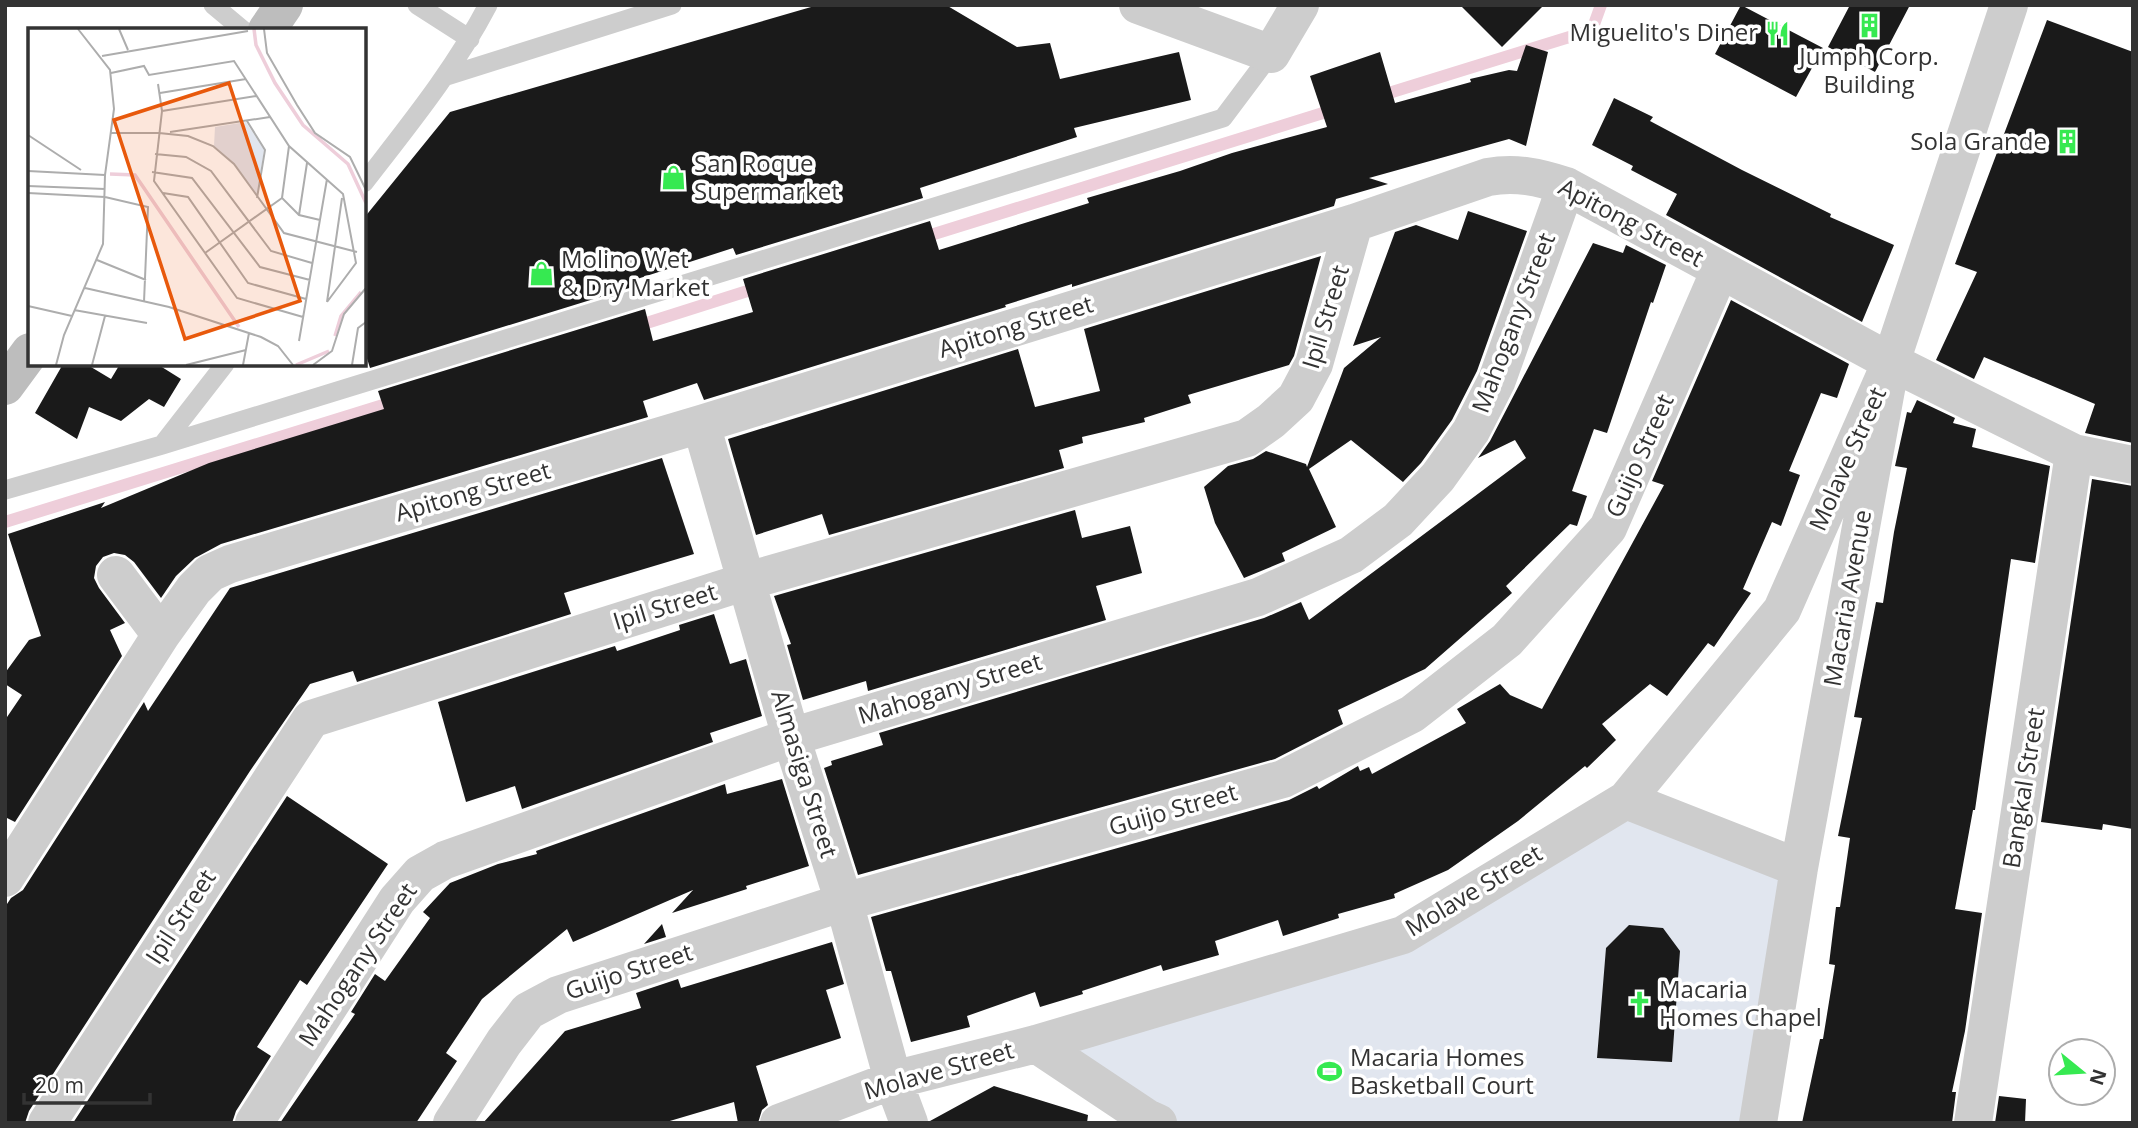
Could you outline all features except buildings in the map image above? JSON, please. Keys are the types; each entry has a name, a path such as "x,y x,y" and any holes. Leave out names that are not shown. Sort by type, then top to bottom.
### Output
{"main road":[{"path":"268,28 284,5"},
{"path":"5,386 28,355"}],"street":[{"path":"1138,5 1271,54 1300,5"},
{"name":"Macaria Avenue","path":"1758,1123 1799,868 1891,362 2010,5"},
{"name":"Apitong Street","path":"5,878 161,635 194,589 211,573 230,564 701,424 1354,223 1488,177 1508,173 1537,176 1566,186 1891,362 2074,453 2133,465"},
{"name":"Mahogany Street","path":"254,1123 397,900 419,874 445,860 791,737 1258,597 1351,555 1398,520 1438,477 1471,431 1497,380 1566,186"},
{"name":"Ipil Street","path":"47,1123 311,719 747,581 1247,438 1296,398 1314,364 1354,223"},
{"name":"Guijo Street","path":"452,1123 504,1042 528,1011 558,995 845,902 1283,779 1412,715 1507,640 1608,528 1720,270"},
{"name":"Molave Street","path":"779,1123 893,1080 1037,1044 1403,935 1626,800 1782,610 1891,362"},
{"name":"Almasiga Street","path":"701,424 791,737 845,902 893,1080 909,1123"},
{"name":"Bangkal Street","path":"1973,1123 2074,453"},
{"path":"116,575 161,635"},
{"path":"1626,800 1799,868"},
{"path":"1037,1044 1158,1123"}],"lane":[{"path":"213,5 241,28"},
{"path":"417,5 470,39"},
{"path":"366,180 447,76 488,5"},
{"path":"447,76 671,5"},
{"path":"5,490 162,445 1223,118 1271,54"},
{"path":"162,445 223,366"}],"shaded area":[{"path":"1626,809 1783,870 1749,1123 1172,1123 1058,1047 1402,949"}],"waterway":[{"path":"1376,97 1592,30 1601,5"},
{"path":"918,239 1339,108"},
{"path":"634,327 760,287"},
{"path":"5,522 396,401"}],"place":[{"name":"Jumph Corp. Building","path":"1869,26"},
{"name":"Miguelito's Diner","path":"1778,33"},
{"name":"Sola Grande","path":"2067,142"},
{"name":"San Roque Supermarket","path":"674,178"},
{"name":"Molino Wet & Dry Market","path":"541,274"},
{"name":"Macaria Homes Chapel","path":"1639,1004"},
{"name":"Macaria Homes Basketball Court","path":"1330,1072"}]}
